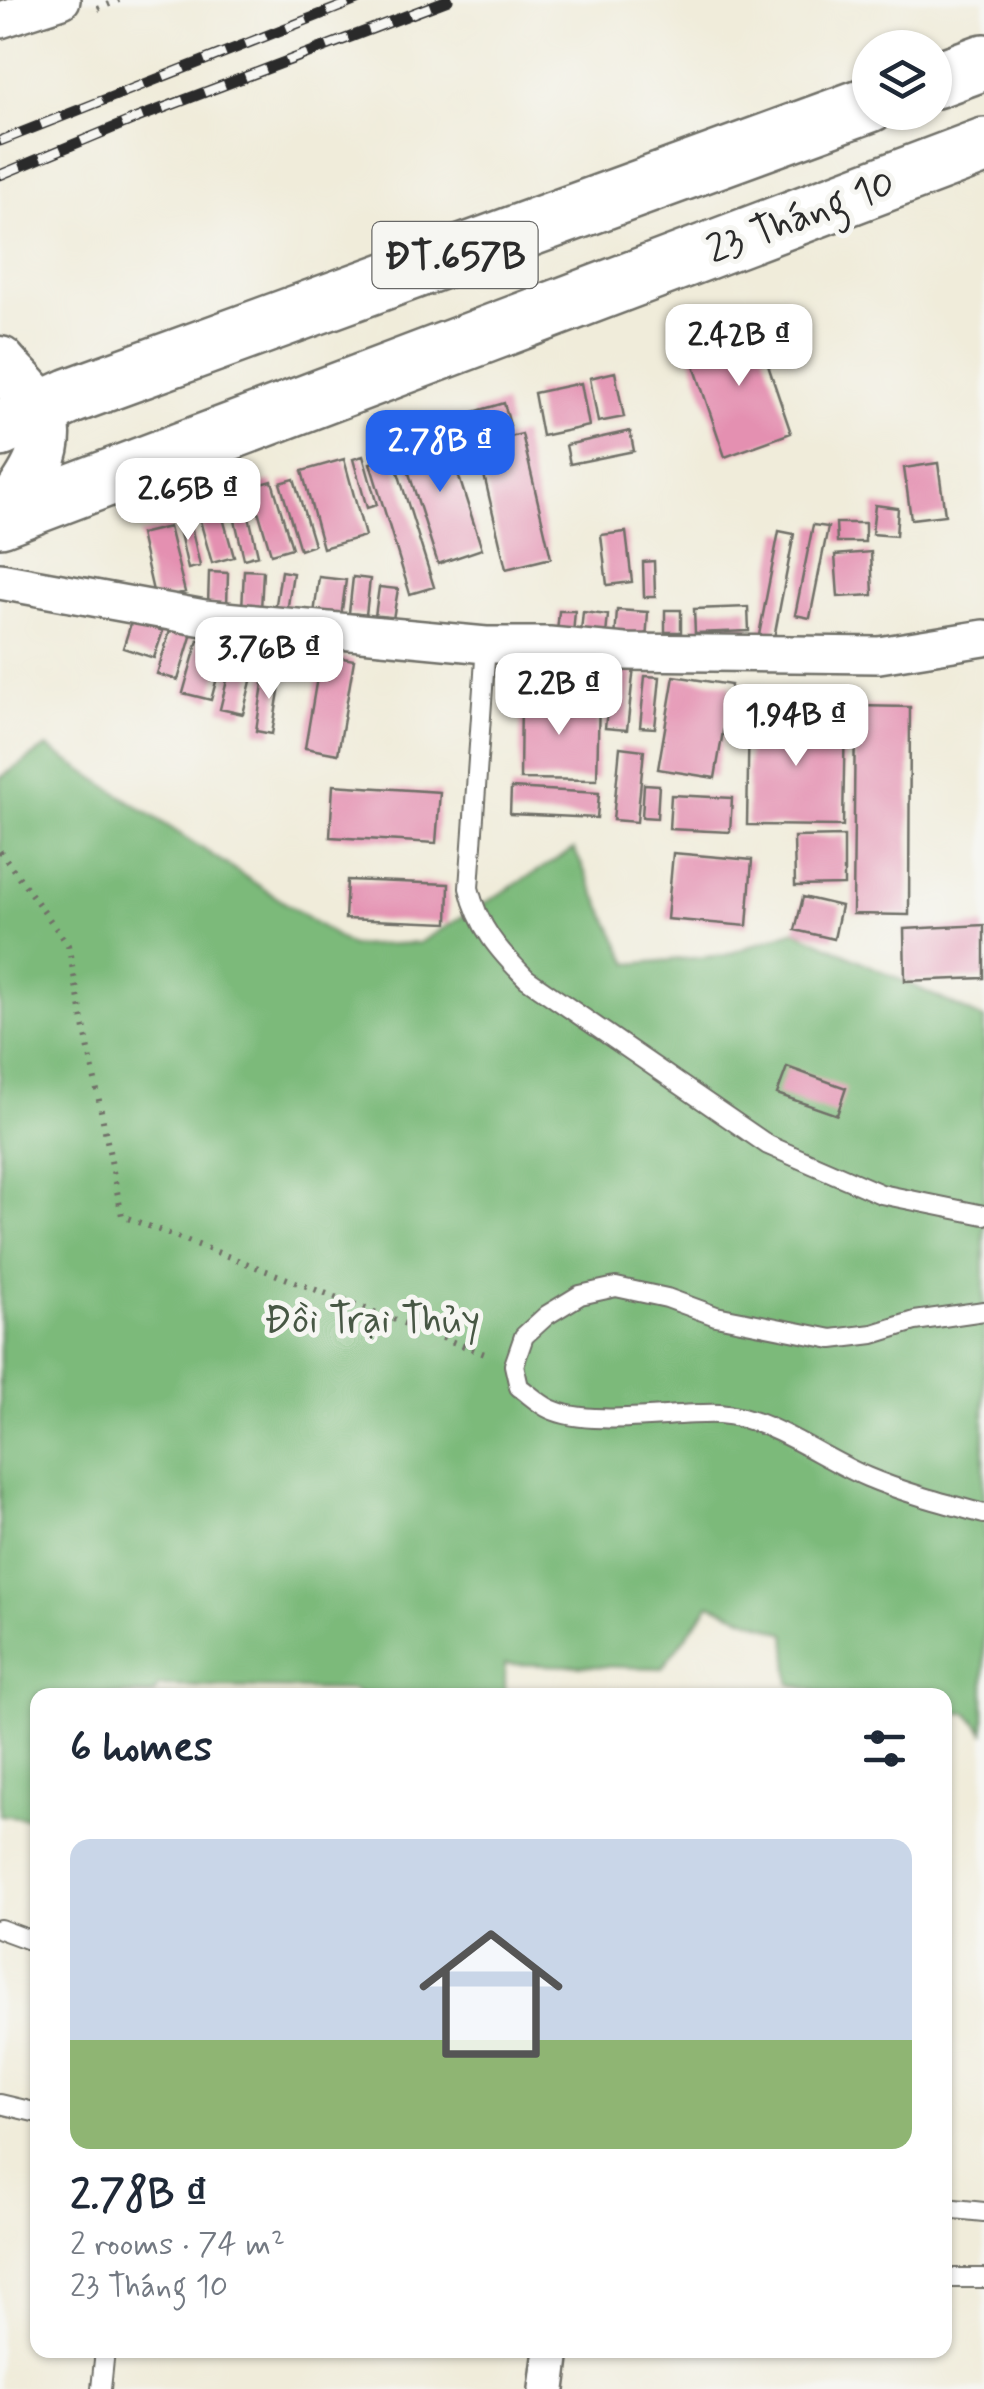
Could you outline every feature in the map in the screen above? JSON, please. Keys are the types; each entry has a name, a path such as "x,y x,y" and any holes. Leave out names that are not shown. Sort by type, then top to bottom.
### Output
{"main road":[{"path":"952,74 984,62"},
{"name":"23 Tháng 10","path":"20,419 852,111"},
{"name":"23 Tháng 10","path":"2,518 984,146"},
{"path":"0,362 20,419 46,434 42,458 2,518"}],"street":[{"path":"0,20 62,0"},
{"path":"0,582 204,618 486,645 548,645 625,652 879,655 984,638"},
{"path":"547,2389 551,2358"}],"lane":[{"path":"486,645 470,888 474,910 494,946 527,978 768,1146 881,1194 984,1215"},
{"path":"984,1311 915,1320 872,1334 832,1339 716,1316 666,1298 616,1287 580,1295 547,1315 524,1336 514,1365 518,1388 552,1410 630,1417 721,1414 766,1428 893,1487 984,1514"},
{"path":"0,1930 30,1940"},
{"path":"0,2104 30,2111"},
{"path":"952,2209 984,2212"},
{"path":"952,2278 984,2278"},
{"path":"101,2389 104,2358"}],"path":[{"path":"0,851 68,945 122,1216 514,1365"}],"green space":[{"name":"Đồi Trại Thủy","path":"47,747 351,946 419,943 574,849 629,964 726,955 795,930 984,1019 984,1732 968,1713 952,1713 952,1688 804,1688 790,1684 786,1634 710,1604 662,1668 505,1664 504,1688 30,1688 30,1818 0,1815 0,778"}],"building":[{"path":"753,321 791,433 725,457 687,345"},
{"path":"615,372 624,417 598,422 590,378"},
{"path":"581,383 589,426 542,436 534,393"},
{"path":"504,403 510,425 478,433 473,412"},
{"path":"443,427 482,549 438,564 399,442"},
{"path":"630,431 634,451 570,464 566,445"},
{"path":"522,434 551,558 506,569 477,445"},
{"path":"363,456 377,505 367,508 353,459"},
{"path":"393,456 434,587 410,594 370,463"},
{"path":"344,459 365,536 323,548 302,471"},
{"path":"938,463 945,515 911,519 904,468"},
{"path":"294,479 314,545 300,550 280,483"},
{"path":"272,481 292,548 271,554 251,487"},
{"path":"245,499 258,555 244,559 231,503"},
{"path":"875,505 898,508 896,536 872,534"},
{"path":"221,511 234,557 212,563 199,517"},
{"path":"189,517 200,566 188,569 177,520"},
{"path":"836,523 865,523 865,542 837,542"},
{"path":"813,525 828,527 810,618 795,615"},
{"path":"169,527 185,592 155,600 140,534"},
{"path":"779,531 794,534 774,638 759,635"},
{"path":"626,532 632,582 607,585 601,535"},
{"path":"871,552 873,595 838,597 835,555"},
{"path":"654,561 655,597 644,597 643,562"},
{"path":"244,570 263,571 261,610 242,609"},
{"path":"281,571 293,573 287,612 275,611"},
{"path":"209,572 228,573 227,605 208,605"},
{"path":"319,577 346,580 341,617 314,614"},
{"path":"353,577 370,579 366,615 349,613"},
{"path":"379,587 398,589 393,619 375,616"},
{"path":"748,607 749,631 695,633 694,609"},
{"path":"617,610 648,612 646,642 615,640"},
{"path":"665,610 681,610 681,632 665,632"},
{"path":"559,611 575,611 573,634 557,632"},
{"path":"583,612 608,615 606,635 581,632"},
{"path":"132,620 163,631 154,658 123,648"},
{"path":"171,627 192,633 178,680 157,674"},
{"path":"198,640 225,648 211,700 183,693"},
{"path":"321,654 354,660 338,754 305,748"},
{"path":"612,665 634,667 627,730 605,728"},
{"path":"230,668 253,673 243,714 220,709"},
{"path":"265,670 282,673 272,734 256,731"},
{"path":"645,676 660,677 655,728 640,727"},
{"path":"674,676 731,685 715,778 658,769"},
{"path":"521,697 599,698 597,780 520,779"},
{"path":"855,706 910,707 909,915 853,914"},
{"path":"749,711 845,713 843,826 747,825"},
{"path":"620,747 644,750 637,822 613,820"},
{"path":"644,784 659,785 657,818 642,817"},
{"path":"333,785 440,792 436,843 330,837"},
{"path":"511,788 599,793 597,818 510,814"},
{"path":"671,795 732,798 730,832 669,829"},
{"path":"844,836 844,885 795,886 794,837"},
{"path":"673,853 752,860 747,926 667,919"},
{"path":"347,880 449,884 448,923 345,919"},
{"path":"803,897 841,906 834,939 795,930"},
{"path":"984,925 984,978 905,981 904,929"},
{"path":"787,1067 846,1088 837,1115 777,1094"}],"railway":[{"path":"0,141 357,0"},
{"path":"0,175 137,118 448,0"}]}
